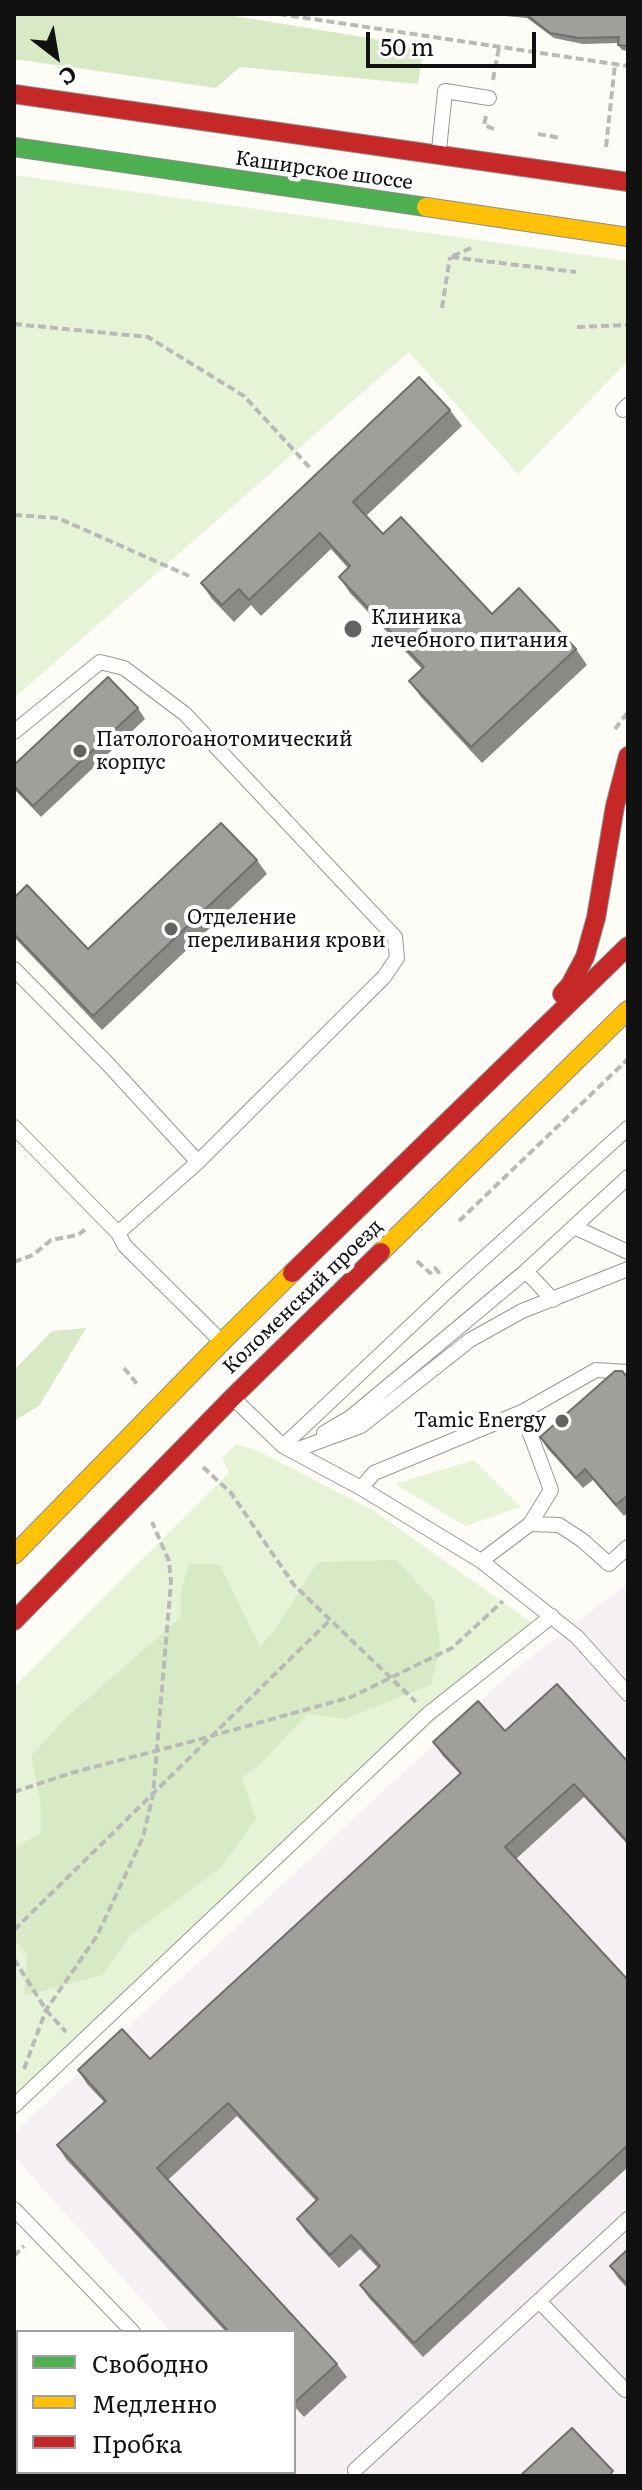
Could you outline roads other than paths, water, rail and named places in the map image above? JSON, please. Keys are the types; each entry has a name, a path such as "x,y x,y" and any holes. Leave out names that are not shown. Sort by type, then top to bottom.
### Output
{"main road":[{"name":"Каширское шоссе","path":"14,94 628,182"},
{"name":"Каширское шоссе","path":"14,147 628,237"},
{"path":"481,1090 570,985 585,957 596,918 615,806 628,756"},
{"name":"Коломенский проезд","path":"14,1555 222,1342 628,946"},
{"name":"Коломенский проезд","path":"14,1621 233,1397 628,1010"}],"lane":[{"path":"438,154 445,91 489,98"},
{"path":"14,732 100,662 124,668 185,714 395,937 397,958 384,977 198,1162 118,1233"},
{"path":"14,969 108,1064 198,1162"},
{"path":"14,1127 118,1233 125,1246 222,1342"},
{"path":"288,1448 453,1286 628,1128"},
{"path":"288,1448 351,1417 526,1271 628,1177"},
{"path":"574,1227 628,1252"},
{"path":"288,1448 361,1426 470,1340 522,1311 628,1269"},
{"path":"526,1271 553,1300"},
{"path":"361,1488 377,1471 522,1412 596,1370 628,1372"},
{"path":"233,1397 288,1448 481,1561 577,1637 628,1694"},
{"path":"481,1561 530,1524 551,1490 522,1412"},
{"path":"530,1524 559,1525 609,1564 628,1547"},
{"path":"14,2106 428,1714 552,1616"},
{"path":"14,2209 131,2330"},
{"path":"355,2470 628,2219"},
{"path":"539,2301 625,2390"}],"place":[{"name":"Клиника лечебного питания","path":"353,629"},
{"name":"Патологоанотомический корпус","path":"80,751"},
{"name":"Отделение переливания крови","path":"171,929"},
{"name":"Tamic Energy","path":"562,1421"}]}
